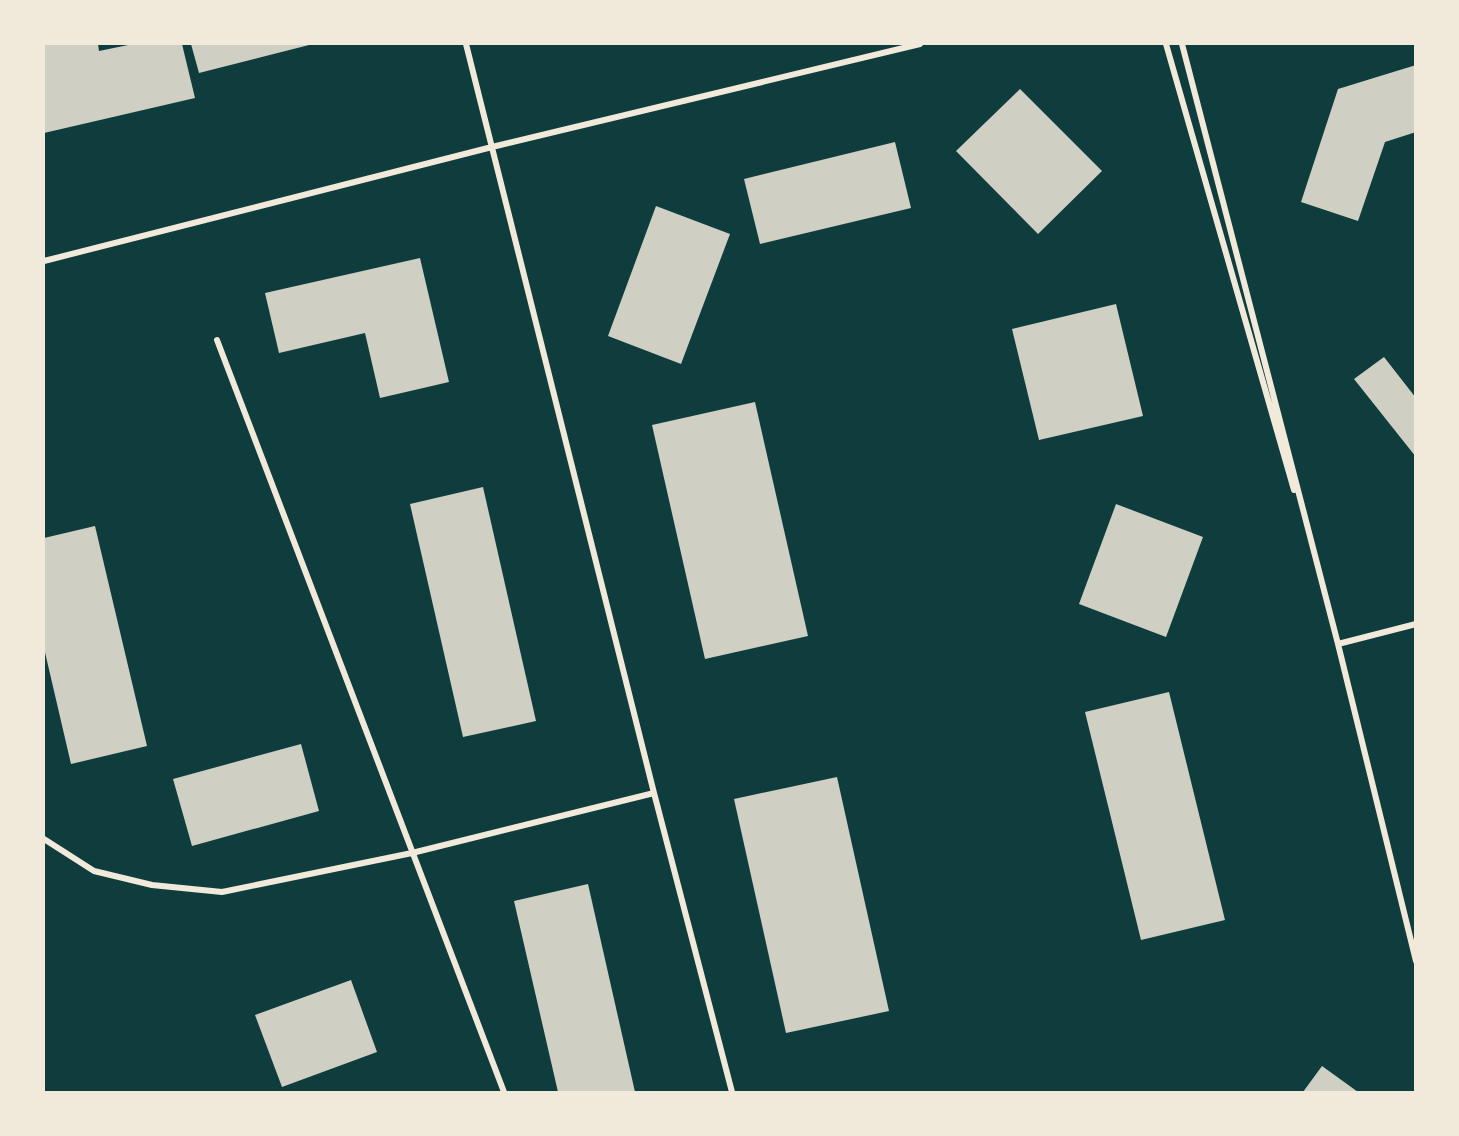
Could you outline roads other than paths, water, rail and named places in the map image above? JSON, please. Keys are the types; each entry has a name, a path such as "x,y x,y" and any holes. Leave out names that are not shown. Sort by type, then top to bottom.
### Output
{"street":[{"path":"466,44 654,793 732,1092"},
{"path":"44,261 492,147 920,44"},
{"path":"1166,44 1338,644"},
{"path":"1182,44 1338,644 1416,961"},
{"path":"217,340 504,1092"},
{"path":"1338,644 1416,624"},
{"path":"44,839 94,872 152,885 222,892 412,853 654,793"}]}
